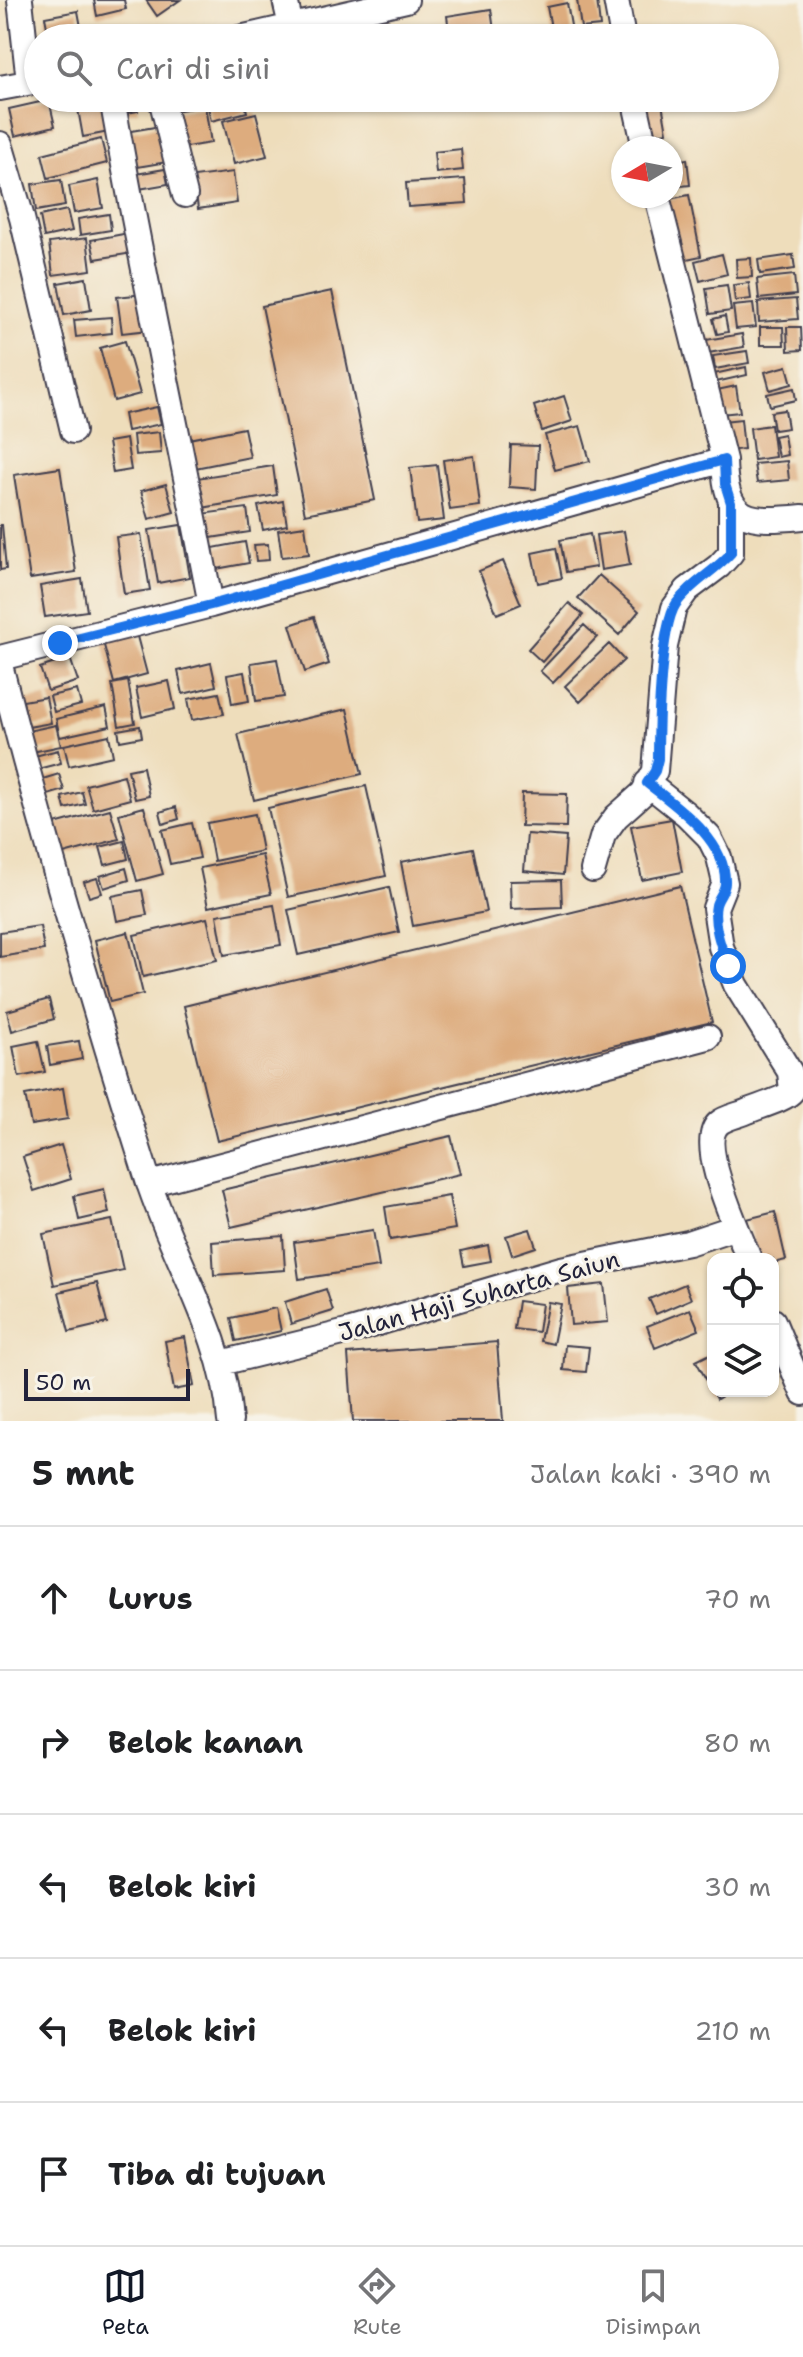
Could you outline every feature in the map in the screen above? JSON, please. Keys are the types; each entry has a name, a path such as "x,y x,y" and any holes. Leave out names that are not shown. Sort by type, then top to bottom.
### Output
{"street":[{"path":"20,0 24,24"},
{"path":"285,0 291,24"},
{"path":"300,24 406,0"},
{"path":"616,0 620,24"},
{"path":"0,88 24,84"},
{"path":"114,112 137,243 211,605"},
{"path":"164,112 185,195"},
{"path":"637,112 642,136"},
{"path":"0,144 22,218 73,431"},
{"path":"593,870 603,835 616,817 643,793 655,771 665,646 674,608 687,590 731,553 731,503 725,484 724,460 660,208"},
{"path":"0,658 211,605 724,460"},
{"path":"731,503 748,518 774,520 803,517"},
{"path":"0,665 58,883 149,1184 221,1363 230,1421"},
{"path":"647,783 709,837 719,857 725,883 715,908 721,947 736,985 790,1072 792,1091 788,1096 719,1123 712,1136 724,1199 747,1253"},
{"path":"149,1184 708,1037"},
{"name":"Jalan Haji Suharta Saiun","path":"221,1363 351,1331 561,1269 688,1243 736,1227"},
{"path":"775,1325 803,1392"}],"building":[{"path":"94,0 124,0 126,9 97,16"},
{"path":"146,0 180,0 157,16"},
{"path":"577,0 597,0 600,24 580,24"},
{"path":"567,3 571,24 550,24 547,7"},
{"path":"491,9 493,24 448,24 447,16"},
{"path":"78,11 80,24 46,24 45,17"},
{"path":"24,106 24,112 52,112 55,126 15,136 9,109"},
{"path":"79,112 105,112 109,132 83,137"},
{"path":"174,112 206,112 211,143 180,148"},
{"path":"209,112 247,112 211,121"},
{"path":"641,112 663,112 667,132 645,136"},
{"path":"256,113 267,156 234,164 223,121"},
{"path":"161,126 167,162 131,168 125,132"},
{"path":"101,139 107,163 48,178 42,154"},
{"path":"461,149 463,170 436,173 434,152"},
{"path":"687,159 690,185 683,186 683,160"},
{"path":"165,169 168,184 133,190 130,175"},
{"path":"233,172 237,203 198,209 194,177"},
{"path":"465,179 467,203 408,207 406,183"},
{"path":"61,180 65,206 36,211 32,184"},
{"path":"98,180 103,208 74,213 69,186"},
{"path":"689,195 701,256 677,261 667,208 683,208 683,196"},
{"path":"67,210 72,231 44,237 40,216"},
{"path":"109,214 111,230 80,235 78,219"},
{"path":"129,233 133,253 95,259 91,240"},
{"path":"87,238 91,270 53,275 49,243"},
{"path":"722,254 727,274 700,281 695,261"},
{"path":"793,255 795,269 760,274 758,260"},
{"path":"751,258 752,277 737,278 736,259"},
{"path":"794,275 796,295 759,299 757,279"},
{"path":"86,278 91,310 64,315 58,283"},
{"path":"749,283 751,299 735,301 733,285"},
{"path":"727,285 731,311 710,314 706,288"},
{"path":"332,291 375,500 305,514 262,306"},
{"path":"144,294 149,330 122,333 117,297"},
{"path":"796,299 798,319 759,322 758,302"},
{"path":"753,304 756,327 736,329 733,306"},
{"path":"725,316 728,332 717,334 713,319"},
{"path":"111,317 112,333 76,337 74,320"},
{"path":"760,327 783,327 784,345 760,345"},
{"path":"787,327 801,327 802,350 788,351"},
{"path":"742,334 744,347 708,353 706,340"},
{"path":"125,341 140,394 114,401 100,348"},
{"path":"747,351 749,363 715,369 713,356"},
{"path":"787,366 792,384 770,390 765,372"},
{"path":"746,367 747,375 716,382 714,374"},
{"path":"736,386 740,412 720,414 717,390"},
{"path":"794,388 796,400 770,406 767,394"},
{"path":"564,396 572,421 542,431 534,406"},
{"path":"157,407 161,424 127,431 124,414"},
{"path":"785,410 788,428 774,430 771,412"},
{"path":"741,419 744,449 726,451 723,421"},
{"path":"771,425 775,457 754,460 750,428"},
{"path":"580,426 590,461 555,470 545,435"},
{"path":"244,428 250,457 190,469 184,440"},
{"path":"159,432 161,453 135,455 133,435"},
{"path":"784,434 787,455 778,457 774,436"},
{"path":"126,439 131,470 113,473 108,442"},
{"path":"511,445 538,446 536,489 509,487"},
{"path":"474,456 480,506 450,510 443,460"},
{"path":"787,461 789,480 757,483 754,464"},
{"path":"437,465 444,520 417,523 410,468"},
{"path":"273,466 277,495 202,508 197,478"},
{"path":"60,468 76,572 30,579 14,475"},
{"path":"166,484 174,512 149,519 141,491"},
{"path":"283,501 287,525 263,530 258,506"},
{"path":"247,508 250,532 204,539 201,514"},
{"path":"0,525 6,569 0,570"},
{"path":"181,525 190,577 158,583 149,530"},
{"path":"305,526 309,554 282,557 278,530"},
{"path":"624,531 630,565 601,570 596,535"},
{"path":"141,534 150,590 124,594 116,537"},
{"path":"590,534 596,567 566,572 560,540"},
{"path":"245,542 249,563 216,569 213,548"},
{"path":"268,544 269,560 256,561 254,545"},
{"path":"556,548 562,578 538,583 532,553"},
{"path":"503,561 521,604 497,614 479,571"},
{"path":"599,575 639,611 619,635 578,598"},
{"path":"82,579 87,611 45,617 40,586"},
{"path":"569,603 583,615 542,662 528,649"},
{"path":"314,617 329,664 305,672 290,625"},
{"path":"134,625 147,674 114,683 101,634"},
{"path":"584,625 597,637 553,683 540,671"},
{"path":"609,644 624,660 580,702 565,686"},
{"path":"70,658 78,681 48,691 40,668"},
{"path":"277,659 284,697 256,701 251,663"},
{"path":"211,663 216,686 183,694 178,671"},
{"path":"244,672 249,701 232,704 227,675"},
{"path":"128,681 135,723 119,726 112,684"},
{"path":"169,681 175,709 142,717 136,688"},
{"path":"77,690 81,705 54,712 50,696"},
{"path":"219,693 224,714 192,720 188,699"},
{"path":"46,697 51,723 28,727 23,701"},
{"path":"106,707 110,726 60,737 56,719"},
{"path":"347,709 362,774 254,800 238,734"},
{"path":"56,725 61,746 32,752 28,731"},
{"path":"140,726 142,737 120,741 118,730"},
{"path":"109,735 113,756 69,766 64,745"},
{"path":"58,750 61,763 34,770 31,757"},
{"path":"143,767 149,796 135,799 128,770"},
{"path":"59,774 64,790 38,798 33,782"},
{"path":"124,775 130,799 93,809 86,785"},
{"path":"366,786 386,876 288,897 268,808"},
{"path":"82,792 85,804 65,809 62,797"},
{"path":"522,793 567,794 566,827 521,826"},
{"path":"144,807 163,874 137,881 119,814"},
{"path":"176,807 179,819 163,824 160,812"},
{"path":"110,809 119,839 60,855 51,825"},
{"path":"255,814 262,851 214,861 207,823"},
{"path":"672,819 682,872 642,880 631,826"},
{"path":"192,823 200,858 170,864 162,830"},
{"path":"527,834 566,837 563,875 524,871"},
{"path":"124,841 128,859 105,865 100,847"},
{"path":"473,848 486,912 413,926 401,862"},
{"path":"262,855 271,894 208,907 200,868"},
{"path":"126,868 129,880 104,888 100,876"},
{"path":"97,878 102,893 89,897 84,882"},
{"path":"561,880 562,907 511,909 510,881"},
{"path":"680,886 712,1022 217,1141 184,1006"},
{"path":"389,887 399,932 298,955 288,910"},
{"path":"142,890 147,915 117,921 112,896"},
{"path":"274,905 281,945 224,955 217,915"},
{"path":"207,918 217,960 143,977 134,935"},
{"path":"40,926 44,950 0,957 0,932"},
{"path":"128,932 143,994 110,1002 95,940"},
{"path":"49,999 54,1019 12,1031 7,1011"},
{"path":"38,1041 45,1072 19,1077 13,1046"},
{"path":"79,1041 82,1059 50,1065 47,1046"},
{"path":"63,1088 68,1119 31,1125 25,1095"},
{"path":"451,1136 460,1174 231,1227 222,1190"},
{"path":"61,1145 71,1179 34,1191 23,1157"},
{"path":"104,1189 109,1213 79,1220 74,1196"},
{"path":"449,1196 455,1229 390,1240 385,1207"},
{"path":"775,1212 786,1260 779,1262 779,1253 756,1253 747,1219"},
{"path":"112,1220 123,1270 54,1285 43,1234"},
{"path":"530,1229 536,1247 512,1255 506,1236"},
{"path":"373,1230 379,1267 299,1279 294,1242"},
{"path":"283,1236 285,1270 214,1275 212,1242"},
{"path":"488,1245 491,1261 464,1266 461,1251"},
{"path":"97,1283 107,1323 69,1332 59,1292"},
{"path":"604,1284 608,1322 571,1325 568,1288"},
{"path":"685,1284 691,1299 656,1314 649,1299"},
{"path":"326,1289 333,1311 291,1324 285,1302"},
{"path":"518,1301 542,1304 538,1332 514,1329"},
{"path":"548,1302 561,1304 553,1344 540,1341"},
{"path":"276,1308 281,1331 236,1341 231,1318"},
{"path":"690,1309 699,1330 655,1348 647,1326"},
{"path":"185,1337 194,1386 174,1390 165,1341"},
{"path":"497,1342 503,1421 353,1421 348,1354"},
{"path":"565,1345 589,1347 586,1372 563,1370"},
{"path":"707,1356 707,1381 696,1361"}],"route":[{"path":"60,643 211,605 724,460 725,484 731,503 731,553 687,590 674,608 665,646 658,759 647,783 709,837 719,857 725,883 715,908 721,947 728,966"}]}
